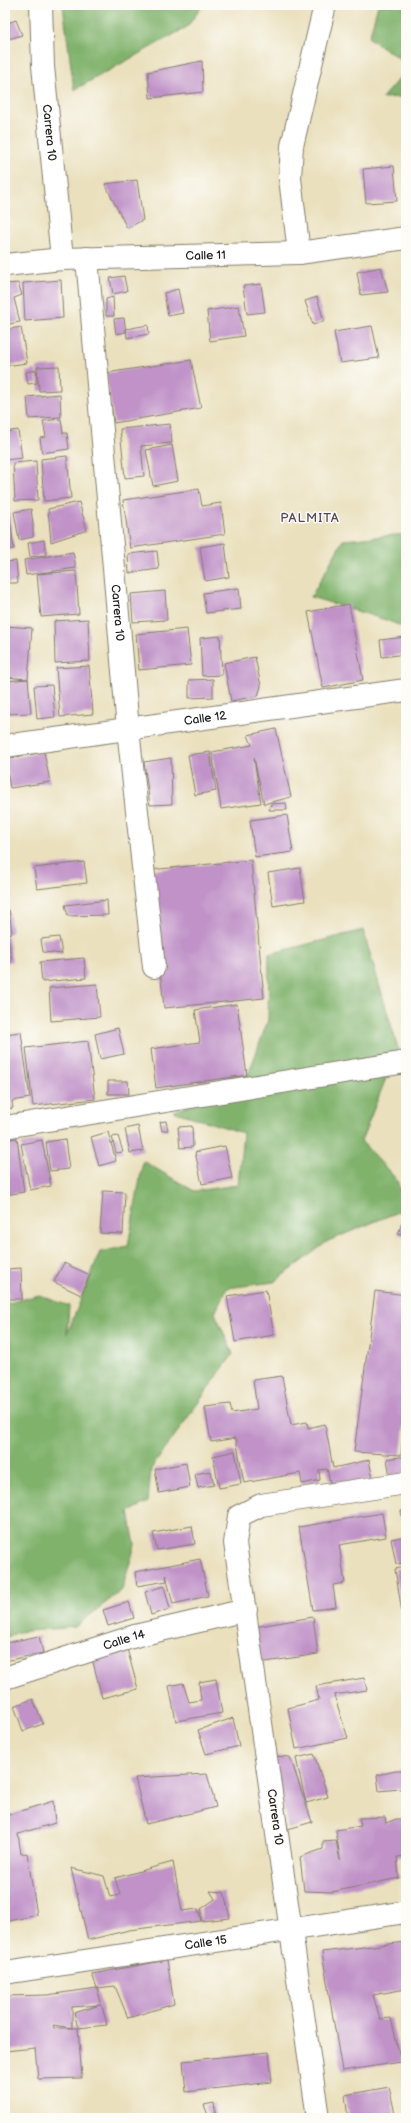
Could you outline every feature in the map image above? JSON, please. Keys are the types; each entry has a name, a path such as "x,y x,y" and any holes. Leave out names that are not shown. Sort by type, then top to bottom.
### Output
{"street":[{"name":"Carrera 10","path":"41,5 44,66 62,259"},
{"path":"299,253 290,178 292,146 325,5"},
{"name":"Calle 11","path":"5,265 62,259 299,253 406,238"},
{"name":"Carrera 10","path":"87,258 128,729 154,967"},
{"name":"Calle 12","path":"5,746 406,690"},
{"path":"5,1127 406,1062"},
{"name":"Carrera 10","path":"318,2118 246,1610 235,1543 239,1516 261,1505 406,1483"},
{"name":"Calle 14","path":"5,1678 135,1636 246,1610"},
{"name":"Calle 15","path":"5,1973 406,1912"}],"green space":[{"path":"63,5 203,5 187,27 74,90"},
{"path":"378,5 406,5 406,63 369,38"},
{"path":"406,70 406,97 382,98"},
{"path":"406,534 406,628 386,620 311,597 343,540"},
{"path":"363,930 398,1048 361,1141 397,1180 405,1209 328,1241 274,1282 227,1288 215,1313 233,1354 151,1469 148,1502 129,1512 135,1545 122,1590 75,1627 18,1632 5,1638 5,1304 39,1295 69,1306 67,1334 100,1252 128,1246 143,1161 194,1191 238,1185 243,1133 173,1111 243,1089 268,1020 269,954"}],"building":[{"path":"16,20 22,35 5,40 5,24"},
{"path":"202,61 203,92 150,98 148,72"},
{"path":"394,166 397,201 366,203 363,169"},
{"path":"137,180 143,220 127,228 105,184"},
{"path":"381,267 388,292 361,295 357,272"},
{"path":"124,276 127,291 113,294 110,278"},
{"path":"61,280 63,318 25,321 23,283"},
{"path":"18,283 22,295 14,298 20,322 5,325 5,284"},
{"path":"261,284 265,312 247,314 243,286"},
{"path":"178,289 183,313 168,316 164,293"},
{"path":"113,297 114,316 106,316 106,299"},
{"path":"317,297 324,321 313,325 305,301"},
{"path":"239,306 244,336 210,341 207,311"},
{"path":"124,318 126,332 116,334 114,319"},
{"path":"148,325 149,334 127,338 126,329"},
{"path":"372,326 379,358 340,363 334,332"},
{"path":"21,327 27,363 5,366 5,330"},
{"path":"191,360 201,408 114,423 106,373"},
{"path":"59,366 60,390 39,391 37,367"},
{"path":"36,370 37,383 28,384 26,372"},
{"path":"60,394 61,417 29,419 27,397"},
{"path":"61,419 63,433 67,433 69,449 42,453 40,438 46,437 43,421"},
{"path":"170,424 172,443 141,446 144,476 125,478 120,429"},
{"path":"18,430 22,458 5,460 5,432"},
{"path":"172,445 178,481 153,486 146,450"},
{"path":"67,456 71,498 44,501 41,459"},
{"path":"36,461 38,500 15,501 13,463"},
{"path":"199,489 202,506 221,503 225,534 130,548 123,500"},
{"path":"79,502 87,530 51,542 48,509"},
{"path":"31,509 33,537 19,540 14,512"},
{"path":"5,511 9,511 14,549 5,550"},
{"path":"44,540 46,555 30,557 28,543"},
{"path":"225,543 229,577 205,581 200,547"},
{"path":"157,551 159,569 129,573 128,554"},
{"path":"73,552 76,568 26,575 24,560"},
{"path":"16,561 18,583 5,583 5,562"},
{"path":"76,571 79,614 41,617 37,574"},
{"path":"239,588 241,609 206,613 203,593"},
{"path":"165,591 167,620 133,622 131,594"},
{"path":"349,604 363,680 323,688 308,612"},
{"path":"88,619 90,661 55,663 54,621"},
{"path":"5,626 32,628 28,679 5,677"},
{"path":"187,629 191,665 139,670 136,634"},
{"path":"220,636 222,675 202,676 200,638"},
{"path":"406,637 406,654 382,657 380,640"},
{"path":"255,657 261,686 258,696 231,701 224,663"},
{"path":"89,666 93,714 60,717 56,668"},
{"path":"28,679 31,713 5,714 5,681"},
{"path":"213,679 213,697 189,698 189,680"},
{"path":"52,685 55,717 37,719 34,686"},
{"path":"276,729 291,797 264,804 254,758 261,803 221,809 212,752 252,745 248,735"},
{"path":"44,752 50,782 10,788 5,759"},
{"path":"210,752 216,791 195,795 188,755"},
{"path":"171,758 172,804 150,805 144,762"},
{"path":"286,803 287,810 269,810 271,804"},
{"path":"287,815 293,852 255,857 250,820"},
{"path":"251,860 264,998 164,1008 150,870"},
{"path":"84,862 87,883 37,889 34,868"},
{"path":"300,868 305,901 273,906 268,873"},
{"path":"107,900 108,915 68,916 65,905"},
{"path":"9,910 12,933 5,934 5,911"},
{"path":"5,936 8,936 12,961 5,963"},
{"path":"59,937 62,954 43,952 41,939"},
{"path":"84,958 86,978 42,982 40,962"},
{"path":"97,984 100,1017 51,1021 49,988"},
{"path":"237,1004 247,1075 156,1088 151,1049 200,1042 195,1010"},
{"path":"118,1028 124,1054 100,1059 95,1034"},
{"path":"21,1032 30,1098 12,1101 13,1108 5,1110 5,1034"},
{"path":"88,1041 95,1099 33,1106 26,1048"},
{"path":"108,1081 128,1081 129,1094 108,1094"},
{"path":"166,1121 168,1130 162,1131 160,1122"},
{"path":"138,1126 143,1151 130,1153 125,1129"},
{"path":"192,1126 193,1147 180,1148 178,1127"},
{"path":"108,1132 116,1161 99,1166 91,1137"},
{"path":"118,1136 123,1152 116,1153 112,1137"},
{"path":"17,1138 24,1192 5,1195 5,1140"},
{"path":"65,1139 69,1169 50,1171 46,1142"},
{"path":"42,1140 51,1186 30,1190 21,1144"},
{"path":"225,1146 232,1178 202,1184 195,1152"},
{"path":"103,1191 125,1192 123,1234 100,1233"},
{"path":"406,1211 406,1236 398,1234"},
{"path":"64,1263 90,1275 81,1295 54,1282"},
{"path":"21,1268 22,1299 8,1299 7,1269"},
{"path":"266,1290 274,1335 235,1342 227,1296"},
{"path":"375,1291 406,1295 406,1408 401,1455 354,1452"},
{"path":"282,1376 291,1425 307,1422 308,1428 325,1424 333,1468 369,1460 373,1479 331,1487 327,1469 319,1470 320,1480 302,1484 300,1473 244,1483 236,1438 211,1442 205,1407 230,1404 232,1413 257,1409 253,1380"},
{"path":"235,1451 241,1484 219,1488 213,1456"},
{"path":"406,1456 406,1474 390,1476 387,1459"},
{"path":"186,1463 190,1487 159,1493 155,1469"},
{"path":"211,1471 214,1485 198,1488 195,1474"},
{"path":"406,1510 406,1536 405,1536 401,1511"},
{"path":"382,1513 386,1537 339,1545 345,1583 333,1585 336,1607 313,1610 299,1527"},
{"path":"192,1526 195,1544 157,1550 153,1533"},
{"path":"406,1536 406,1563 396,1564 391,1539"},
{"path":"200,1559 208,1596 173,1604 166,1575 167,1581 137,1586 135,1572"},
{"path":"406,1567 406,1631 405,1631 395,1569"},
{"path":"164,1586 170,1609 151,1615 145,1592"},
{"path":"129,1602 134,1618 108,1626 103,1610"},
{"path":"313,1617 318,1654 259,1663 254,1627"},
{"path":"39,1636 43,1653 5,1661 5,1643"},
{"path":"126,1645 138,1689 102,1698 91,1654"},
{"path":"364,1678 367,1690 334,1695 348,1738 296,1749 288,1708 319,1700 316,1686"},
{"path":"216,1679 222,1713 176,1721 169,1686 183,1683 189,1702 201,1700 199,1682"},
{"path":"33,1699 43,1724 23,1731 14,1706"},
{"path":"233,1718 239,1746 206,1754 198,1730"},
{"path":"314,1754 328,1797 306,1803 296,1758"},
{"path":"273,1756 290,1757 312,1822 288,1829"},
{"path":"396,1771 406,1771 406,1790 400,1789 379,1791 377,1775"},
{"path":"207,1774 216,1807 146,1824 135,1778"},
{"path":"53,1801 55,1823 18,1834 21,1854 27,1853 37,1915 5,1922 5,1816"},
{"path":"385,1817 386,1823 396,1819 406,1819 406,1856 397,1857 399,1878 332,1892 304,1891 300,1857 323,1849 323,1841 336,1840 340,1860 336,1830 361,1826 359,1818"},
{"path":"173,1862 182,1911 198,1909 201,1921 129,1930 88,1940 71,1868 104,1876 110,1897 120,1895 115,1878"},
{"path":"210,1891 224,1892 230,1918 201,1921 201,1909 215,1899"},
{"path":"406,1942 406,1989 373,1995 380,2019 391,2018 401,2062 342,2071 322,1952"},
{"path":"167,1960 174,2004 128,2018 115,1986 97,1988 92,1974"},
{"path":"97,1988 107,2025 78,2028 82,2078 38,2079 35,2048 5,2051 5,1996 47,1995","holes":["100,2005 74,2013 78,2028 72,2028 72,2007","53,2025 72,2028 54,2028"]},
{"path":"269,2052 272,2082 186,2092 183,2061"},
{"path":"389,2087 396,2118 348,2118 345,2095"},
{"path":"214,2103 216,2118 197,2118 208,2115 204,2105"}],"district":[{"name":"PALMITA","path":"310,518"}]}
